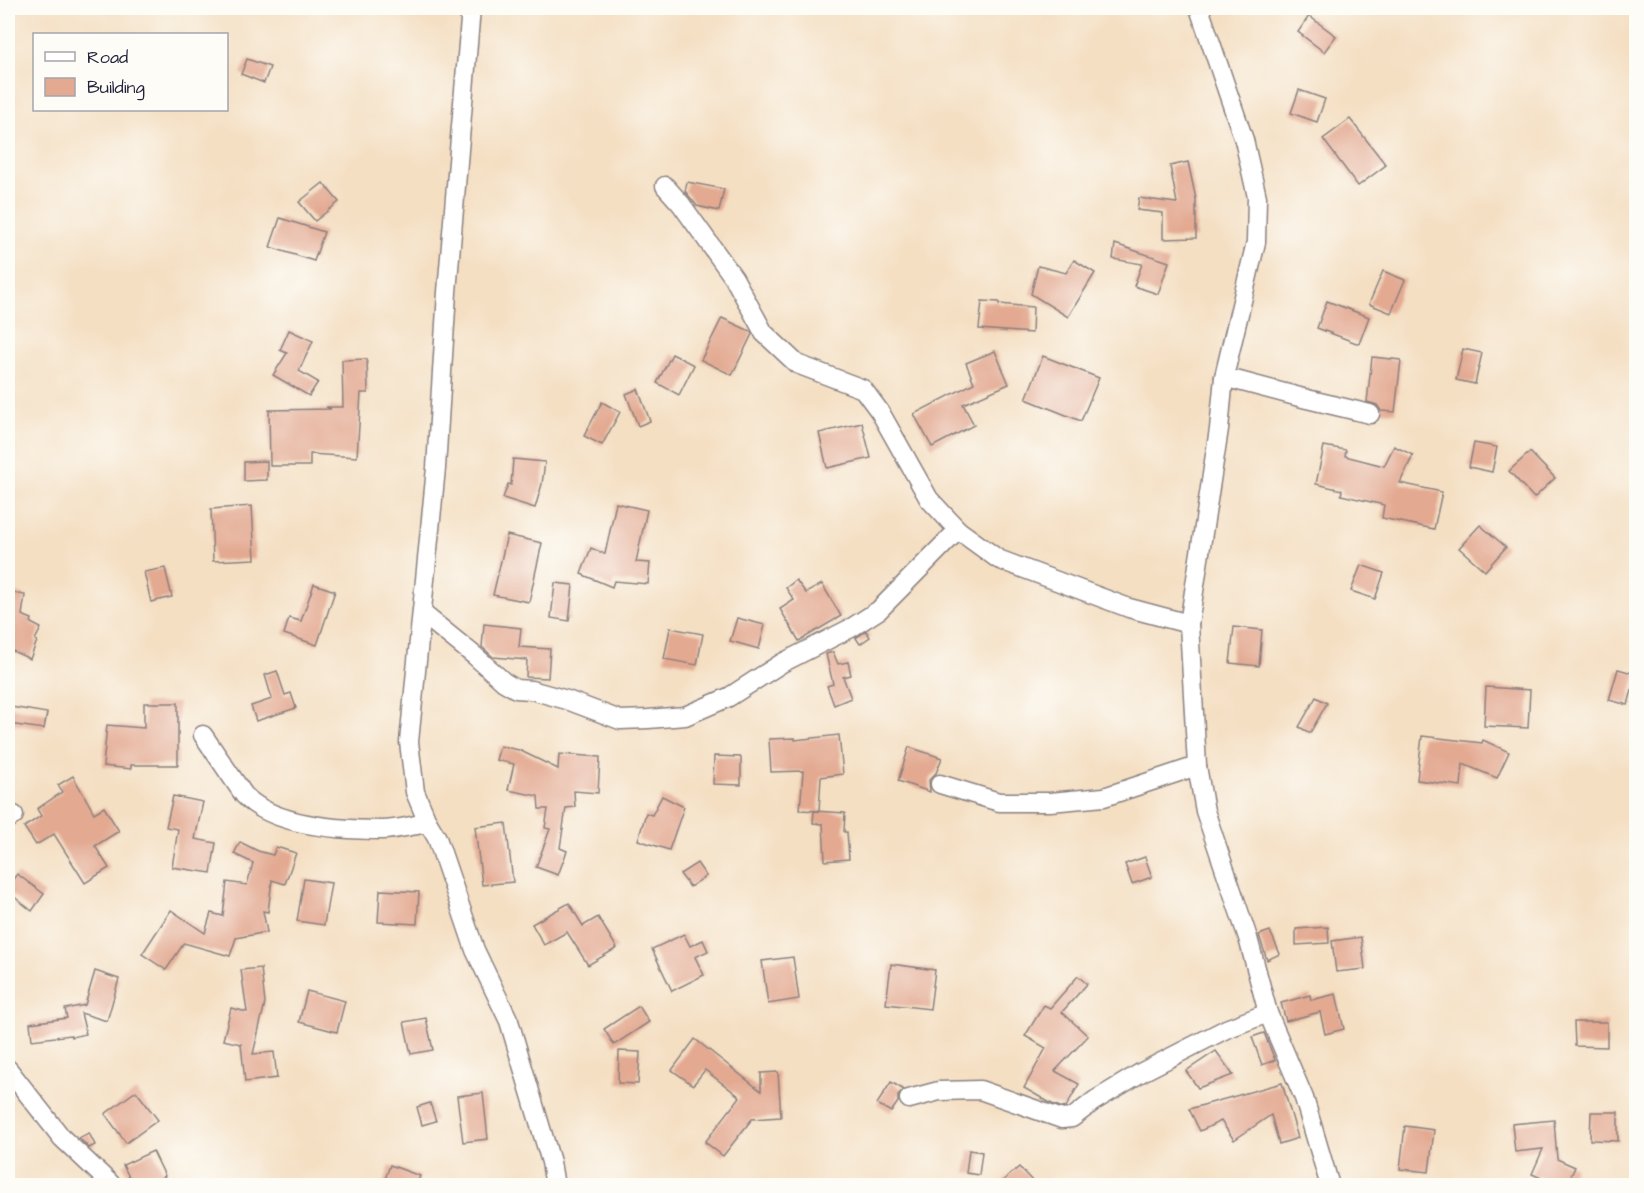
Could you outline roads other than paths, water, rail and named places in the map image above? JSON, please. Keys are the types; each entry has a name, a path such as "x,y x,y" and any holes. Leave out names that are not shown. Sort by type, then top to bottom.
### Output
{"street":[{"path":"471,8 448,280 436,468 409,742 415,792 437,838 475,950 509,1021 551,1162 555,1185"},
{"path":"1199,8 1244,140 1257,197 1256,242 1224,377 1219,429 1189,624 1197,766 1205,811 1248,938 1268,1013 1304,1098 1330,1185"},
{"path":"664,186 681,204 734,278 764,333 797,364 863,389 880,412 929,499 958,530 998,559 1129,608 1189,624"},
{"path":"1224,377 1370,414"},
{"path":"422,613 476,656 504,682 516,689 531,690 567,700 620,720 685,716 729,697 782,663 851,628 879,610 958,530"},
{"path":"203,735 244,795 251,802 274,815 319,826 384,830 428,823"},
{"path":"940,784 999,802 1050,802 1104,797 1197,766"},
{"path":"909,1099 939,1091 980,1090 1062,1119 1072,1118 1094,1101 1142,1072 1226,1029 1268,1013"},
{"path":"8,1069 62,1138 113,1185"}]}
